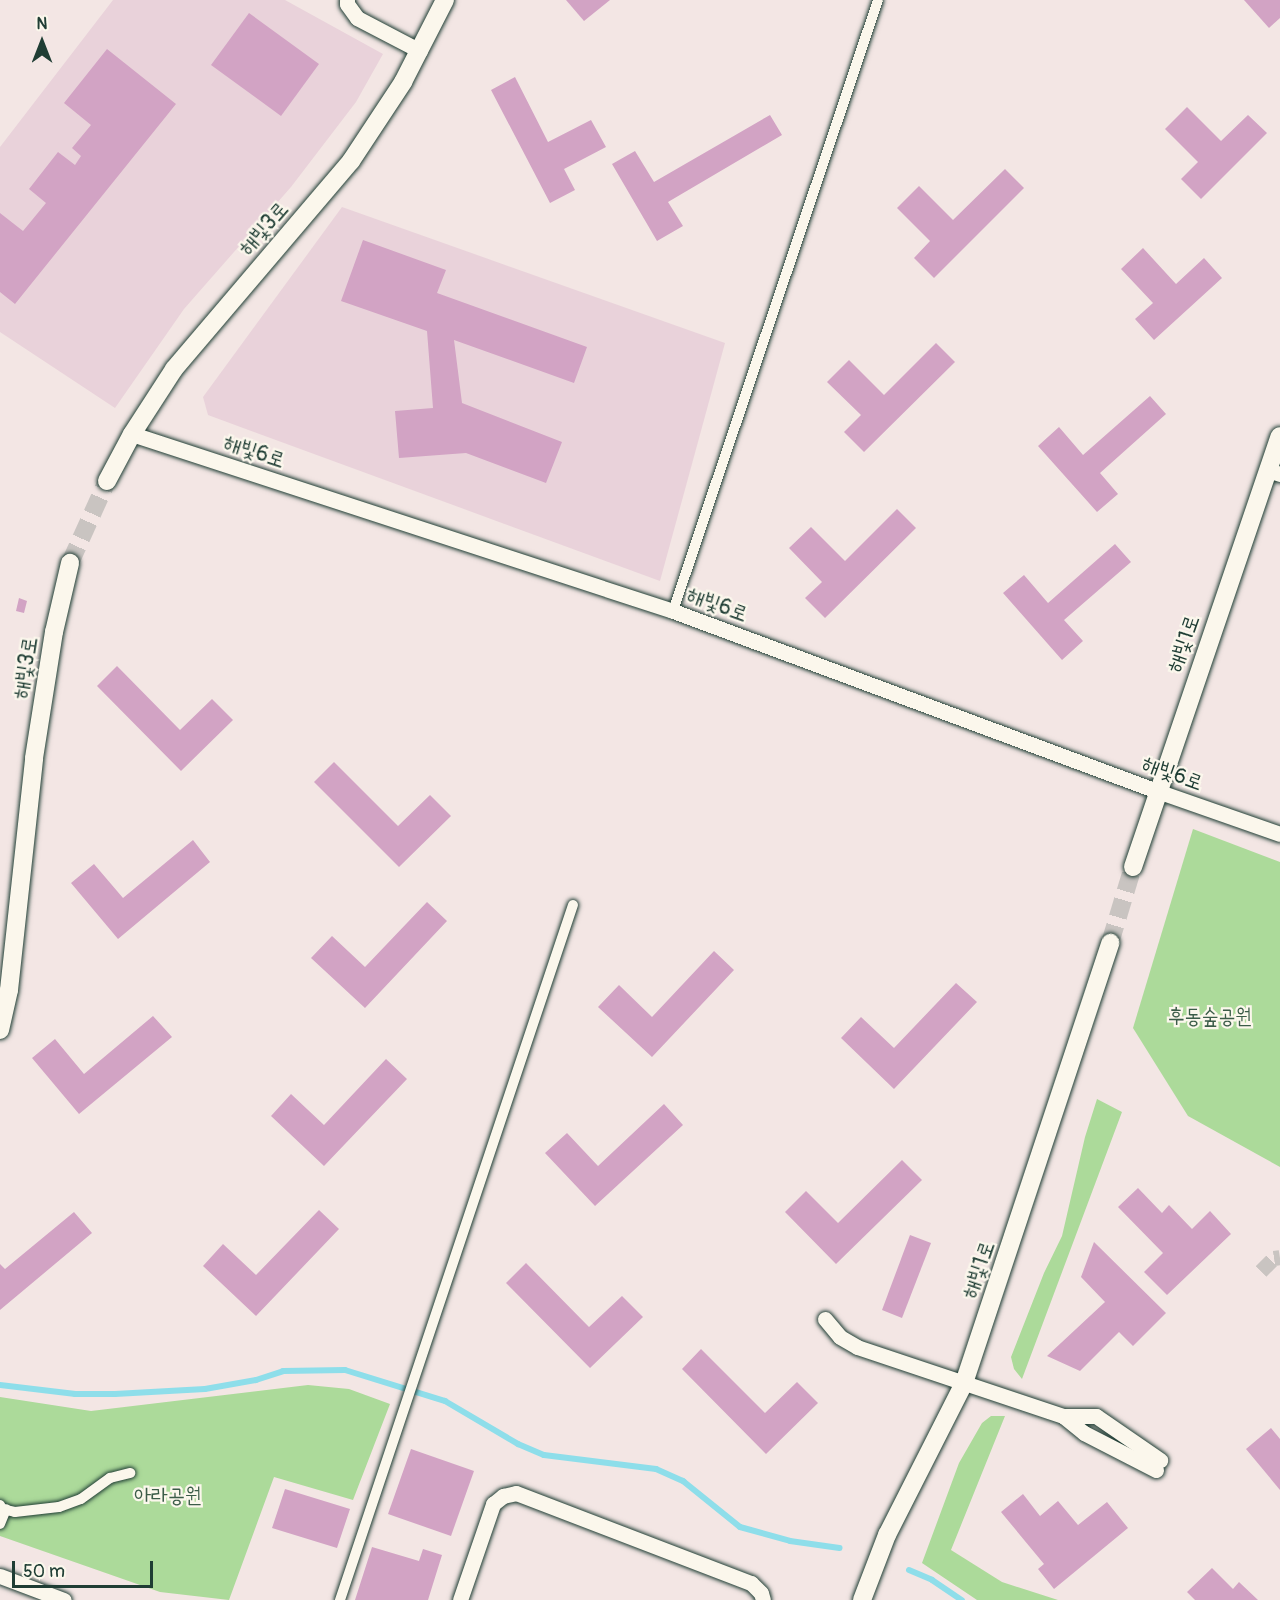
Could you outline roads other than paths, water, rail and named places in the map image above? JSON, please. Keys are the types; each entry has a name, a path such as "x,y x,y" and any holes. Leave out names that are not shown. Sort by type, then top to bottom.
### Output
{"street":[{"path":"347,0 347,4 357,18 420,51"},
{"name":"해빛3로","path":"107,481 132,434 174,369 208,326 351,161 403,82 444,0"},
{"path":"673,611 878,0"},
{"name":"해빛6로","path":"132,434 673,611 1157,791 1280,834"},
{"name":"해빛1로","path":"1133,867 1157,791 1274,472 1280,436"},
{"name":"해빛3로","path":"0,1030 9,990 34,758 54,632 70,563"},
{"path":"340,1600 573,905"},
{"name":"해빛1로","path":"862,1600 886,1535 964,1383 1110,943"},
{"path":"825,1319 840,1337 857,1347 1064,1416 1084,1433 1158,1465"},
{"path":"0,1524 3,1507 15,1512 59,1507 81,1499 110,1478 130,1473"},
{"path":"460,1600 493,1504 502,1496 516,1493 751,1583 761,1593 763,1600"},
{"path":"0,1576 64,1600"}],"waterway":[{"path":"0,1385 75,1394 115,1394 205,1389 256,1380 283,1371 345,1370 445,1401 518,1444 544,1455 656,1469 683,1481 740,1527 790,1541 840,1548"},
{"path":"909,1570 932,1580 962,1600"}],"tunnel":[{"path":"70,563 107,481"},
{"path":"1110,943 1133,867"},
{"path":"1261,1271 1274,1258 1280,1257"}],"park label":[{"name":"후동숲공원","path":"1210,1017"},
{"name":"아라공원","path":"168,1496"}]}
